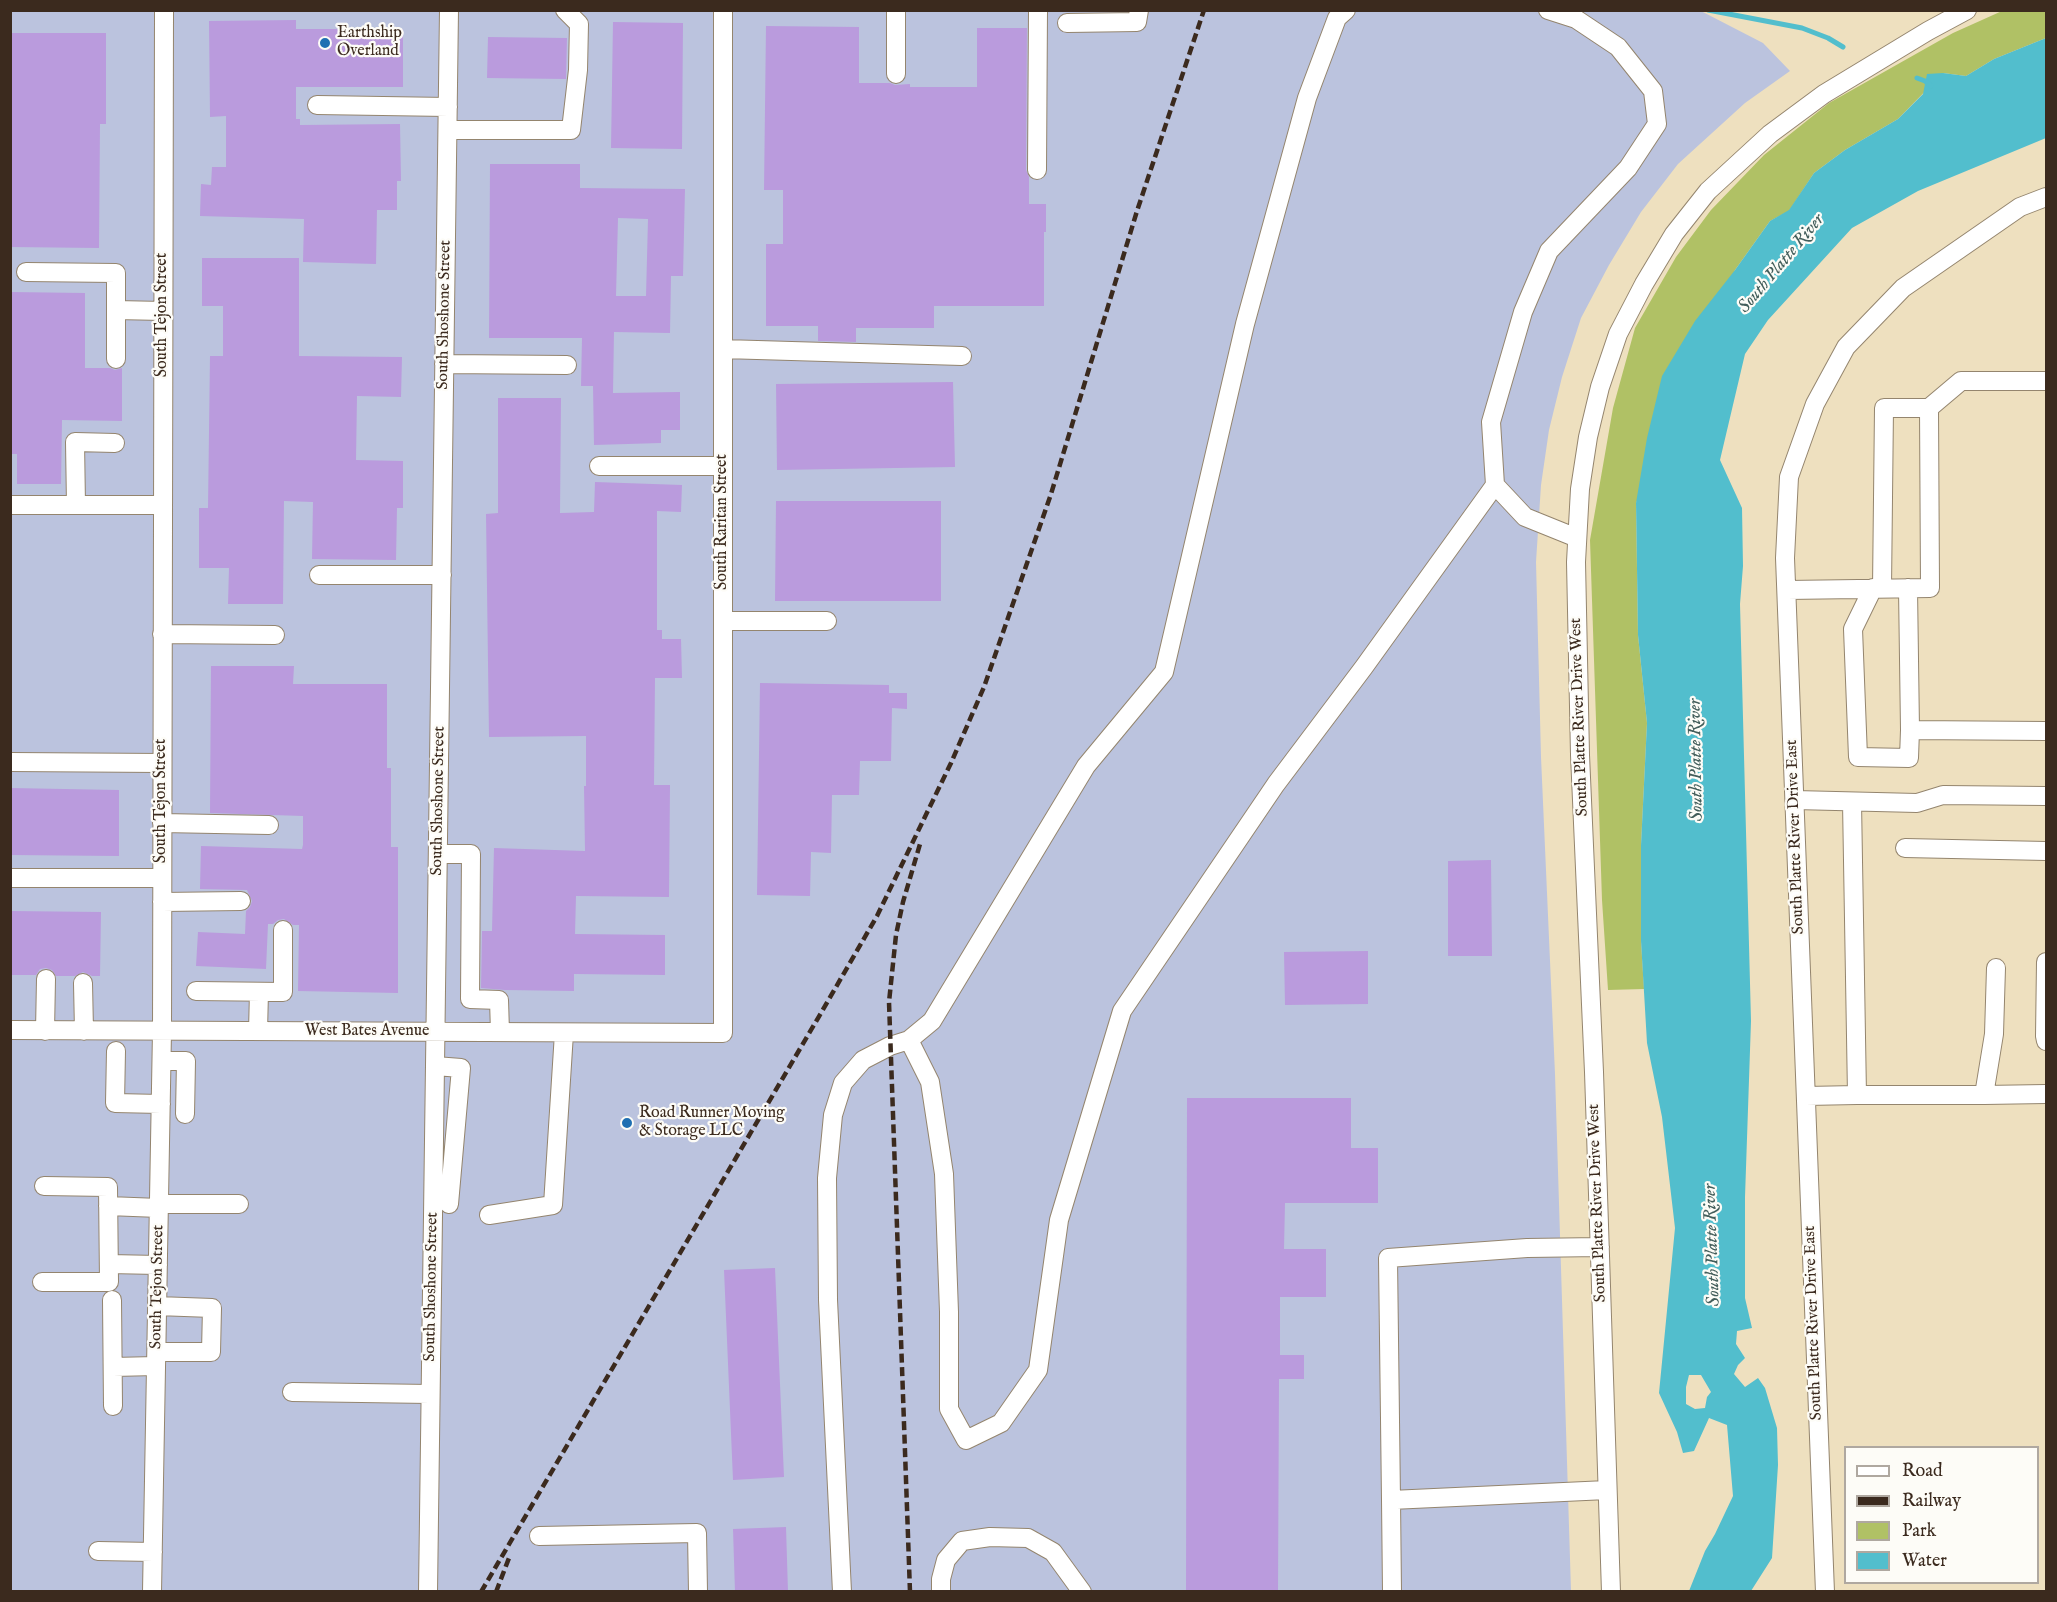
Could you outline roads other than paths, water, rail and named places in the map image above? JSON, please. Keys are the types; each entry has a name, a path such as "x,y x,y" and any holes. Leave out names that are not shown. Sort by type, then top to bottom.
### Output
{"street":[{"name":"South Tejon Street","path":"152,1592 162,1061 164,10"},
{"name":"South Shoshone Street","path":"428,1592 449,10"},
{"path":"448,130 571,130 578,70 579,24 566,10"},
{"name":"South Raritan Street","path":"723,10 723,1033"},
{"path":"896,10 896,74"},
{"path":"1037,170 1038,10"},
{"path":"1067,23 1137,22 1139,10"},
{"path":"842,1592 828,1300 827,1178 833,1115 843,1083 863,1060 890,1046 909,1041 932,1021 1086,766 1164,672 1245,324 1307,98 1337,18 1346,10"},
{"path":"909,1041 930,1082 944,1174 949,1312 949,1409 966,1440 1001,1423 1038,1370 1059,1220 1122,1011 1276,784 1364,667 1494,485 1491,422 1523,312 1549,251 1628,168 1657,124 1653,91 1618,47 1576,19 1548,10"},
{"name":"South Platte River Drive West","path":"1611,1592 1580,755 1577,538 1580,489 1588,437 1600,387 1618,334 1674,234 1708,191 1770,134 1833,89 1967,10"},
{"path":"317,105 448,107"},
{"name":"South Platte River Drive East","path":"1825,1592 1785,558 1789,477 1815,404 1846,347 1903,288 2020,207 2046,197"},
{"path":"26,272 116,273 116,359"},
{"path":"116,310 163,311"},
{"path":"723,349 962,356"},
{"path":"444,364 567,366"},
{"path":"1908,588 1910,758 1858,757 1853,629 1877,588 1884,408 1929,408 1961,381 2046,381"},
{"path":"1787,590 1930,588 1929,408"},
{"path":"76,504 75,442 115,442"},
{"path":"599,466 723,466"},
{"path":"1494,485 1525,517 1577,538"},
{"path":"10,504 162,505"},
{"path":"320,575 442,575"},
{"path":"723,621 827,621"},
{"path":"162,634 275,635"},
{"path":"1910,730 2046,731"},
{"path":"10,762 162,763"},
{"path":"1795,800 1917,803 1943,795 2046,796"},
{"path":"1851,802 1857,1095"},
{"path":"162,823 268,825"},
{"path":"1905,848 2046,851"},
{"path":"438,854 471,854 470,999 499,1000 500,1032"},
{"path":"10,878 162,878"},
{"path":"162,902 241,902"},
{"path":"196,991 283,992 284,930"},
{"path":"2046,962 2046,1041"},
{"path":"1984,1095 1994,1034 1996,968"},
{"path":"45,1030 46,979"},
{"path":"83,983 84,1031"},
{"path":"258,1031 259,992"},
{"name":"West Bates Avenue","path":"10,1030 723,1033"},
{"path":"489,1215 553,1205 564,1033"},
{"path":"116,1051 115,1103 161,1104"},
{"path":"162,1061 186,1061 185,1114"},
{"path":"435,1066 461,1068 449,1204"},
{"path":"1806,1096 2046,1094"},
{"path":"42,1282 109,1282 108,1187 44,1186"},
{"path":"108,1206 239,1204"},
{"path":"1392,1592 1388,1258 1527,1248 1600,1247"},
{"path":"109,1264 158,1265"},
{"path":"112,1300 113,1406"},
{"path":"113,1367 211,1352 212,1308 157,1306"},
{"path":"292,1392 430,1394"},
{"path":"1391,1500 1607,1490"},
{"path":"539,1536 696,1533 698,1592"},
{"path":"941,1592 941,1579 946,1560 962,1541 990,1537 1028,1538 1053,1552 1082,1592"},
{"path":"98,1551 153,1552"}],"water":[{"name":"South Platte River","path":"2046,38 2046,138 1918,191 1852,228 1768,320 1745,354 1720,460 1742,508 1743,566 1740,604 1751,1021 1745,1197 1745,1298 1752,1328 1737,1331 1736,1344 1745,1358 1738,1365 1734,1374 1745,1387 1758,1378 1765,1388 1777,1428 1778,1465 1772,1558 1751,1591 1689,1591 1705,1551 1733,1496 1727,1425 1709,1418 1694,1451 1683,1453 1677,1432 1659,1393 1675,1228 1662,1117 1647,1043 1641,941 1641,845 1647,723 1638,635 1636,503 1647,438 1662,376 1695,321 1770,221 1789,210 1814,173 1845,150 1898,119 1923,94 1927,74 1943,73 1966,76 1994,59","holes":["1689,1375 1701,1375 1711,1392 1707,1397 1705,1408 1695,1409 1686,1404 1686,1387"]}],"waterway":[{"path":"1708,10 1802,28 1828,38 1843,47"},
{"path":"1917,78 1931,86"}],"railway":[{"path":"481,1592 877,916 951,763 984,687 1051,494 1137,211 1204,10"},
{"path":"910,1592 889,1002 896,935 920,844"},
{"path":"496,1592 509,1558"}],"place":[{"name":"Earthship Overland","path":"325,43"},
{"name":"Road Runner Moving & Storage LLC","path":"627,1123"}]}
